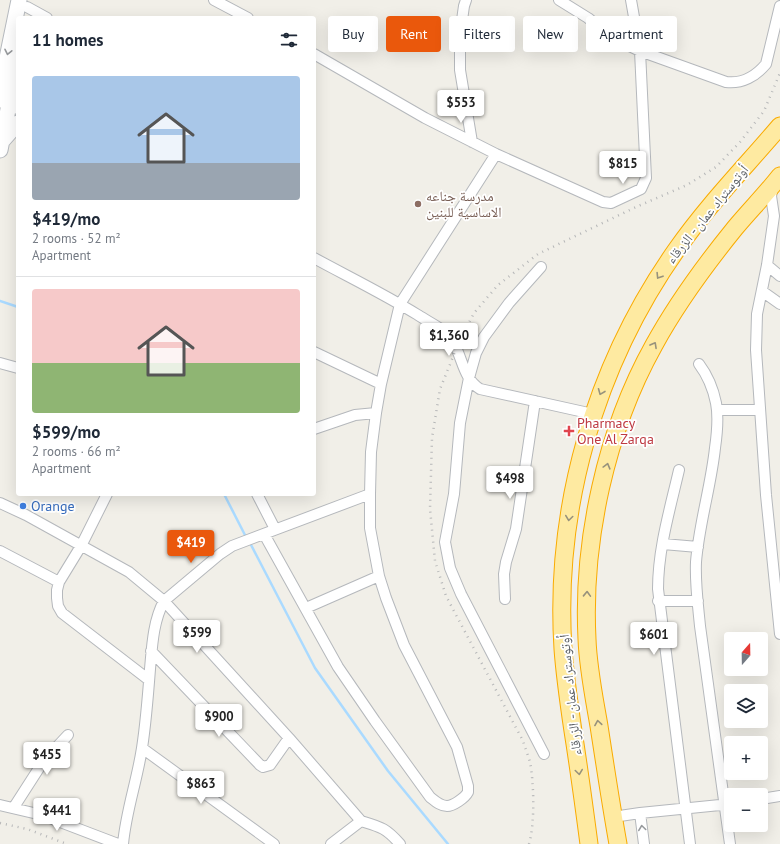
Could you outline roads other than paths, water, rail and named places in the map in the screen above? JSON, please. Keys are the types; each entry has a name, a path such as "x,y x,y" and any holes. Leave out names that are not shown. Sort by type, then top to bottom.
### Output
{"highway":[{"name":"أوتوستراد عمان - الزرقاء","path":"589,844 565,673 562,598 565,548 572,499 582,450 605,382 625,337 663,269 707,210 780,126"},
{"name":"أوتوستراد عمان - الزرقاء","path":"618,844 589,663 586,618 591,544 596,511 620,421 630,395 654,345 704,268 735,228 778,180"}],"main road":[{"path":"23,16 25,6"},
{"path":"1,146 16,55"},
{"path":"8,99 16,68"},
{"path":"1,146 16,126"}],"street":[{"path":"214,0 244,16"},
{"path":"466,0 460,34 460,70 472,142"},
{"path":"559,0 586,17"},
{"path":"631,0 634,16"},
{"path":"25,6 43,16"},
{"path":"643,52 726,82 734,83 741,81 752,77 766,64 780,6"},
{"path":"316,55 425,118 472,142 606,203 611,203 641,189 646,173 640,52"},
{"path":"264,534 338,667 375,721 430,797 447,806 453,804 468,791 463,764 457,747 397,629 380,576 370,528 371,452 381,384 400,304 496,154"},
{"path":"778,180 771,196 774,216 756,330 756,350 766,495 780,634"},
{"path":"316,259 400,304 445,332 457,346 469,378 480,389 593,414"},
{"path":"767,265 780,276"},
{"path":"541,267 509,303 484,337 476,353 469,378 460,423 456,483 446,534 446,551 450,568 461,594 544,754"},
{"path":"762,291 780,304"},
{"path":"316,353 381,384"},
{"path":"0,363 16,367"},
{"path":"699,364 712,386 717,410 718,427 713,469 696,564 698,601 700,626 725,788"},
{"path":"505,599 504,574 518,521 535,401"},
{"path":"717,410 760,410"},
{"path":"316,428 355,415 376,413"},
{"path":"679,470 658,567 658,601 690,844"},
{"path":"123,844 125,826 142,748 151,651 156,618 164,601 220,554 232,546 370,494"},
{"path":"106,496 81,546 59,582 57,590 58,606 62,613 149,680"},
{"path":"258,496 275,529"},
{"path":"0,503 26,515 128,572 164,601 289,738 361,821 385,829 390,832 400,844"},
{"path":"663,544 698,547"},
{"path":"0,551 59,582"},
{"path":"306,608 380,576"},
{"path":"658,601 698,601"},
{"path":"151,651 260,765 264,767 270,765 289,738"},
{"path":"14,807 51,752 68,735"},
{"path":"142,748 274,844"},
{"path":"768,798 780,796"},
{"path":"613,817 724,804"},
{"path":"0,805 14,807 42,815 118,844"},
{"path":"640,813 644,844"},
{"path":"331,844 361,821"},
{"path":"729,832 730,844"}],"waterway":[{"path":"0,301 16,306"},
{"path":"225,496 246,537"},
{"path":"249,541 315,668 388,771 448,844"}],"railway":[{"path":"529,844 532,826 533,803 530,762 523,741 446,596 435,561 430,509 432,438 440,389 457,346 474,313 498,285 538,254 636,207 687,185 716,167 740,142 764,111 780,73"},
{"path":"0,823 27,829 67,844"}],"place":[{"name":"مدرسة جناعه الاساسية للبنين","path":"418,204"},
{"name":"Pharmacy One Al Zarqa","path":"569,431"},
{"name":"Orange","path":"23,506"}]}
